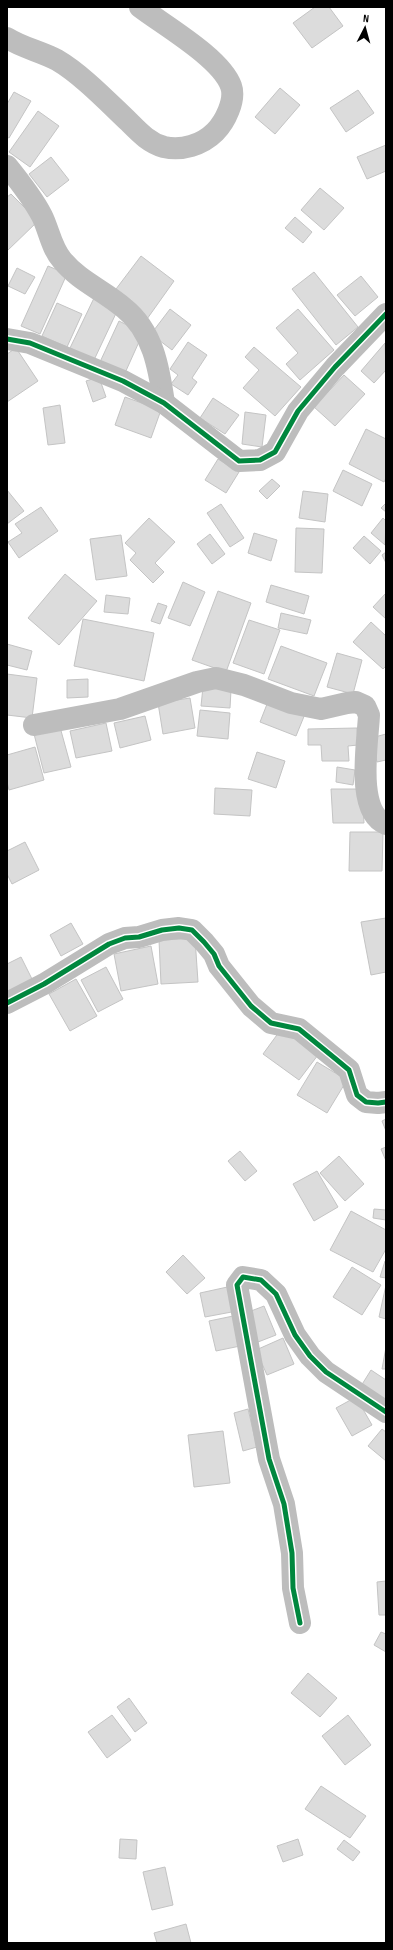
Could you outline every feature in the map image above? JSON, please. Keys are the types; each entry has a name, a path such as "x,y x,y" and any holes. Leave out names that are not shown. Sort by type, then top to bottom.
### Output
{"street":[{"path":"7,38 21,46 38,50 59,61 97,92 148,140 165,147 195,146 215,132 230,110 232,87 225,74 212,59 150,8"},
{"path":"7,166 32,198 60,258 77,276 124,307 136,318 145,331 159,365 164,403"},
{"path":"7,339 30,343 123,381 164,403 239,461 260,460 275,452 298,411 335,367 386,314"},
{"path":"34,725 120,709 197,682 216,678 244,685 291,703 321,709 356,702 365,706 369,715 365,787 373,813 386,824"},
{"path":"7,1003 44,984 109,944 126,938 139,937 162,930 179,928 192,930 214,954 218,966 251,1006 271,1023 298,1029 349,1070 357,1095 366,1102 386,1102"},
{"path":"300,1623 292,1588 292,1553 284,1504 269,1459 237,1285 243,1277 261,1280 276,1294 295,1335 310,1356 326,1372 386,1412"}],"building":[{"path":"315,7 329,7 343,26 312,48 293,23"},
{"path":"280,88 300,105 275,134 255,117"},
{"path":"358,90 374,113 346,132 330,108"},
{"path":"14,92 31,101 9,138 7,137 7,104"},
{"path":"38,111 59,126 30,167 9,152"},
{"path":"386,145 386,171 367,179 357,157"},
{"path":"51,157 69,180 47,197 29,174"},
{"path":"320,188 344,208 324,230 301,210"},
{"path":"11,194 38,221 7,251 7,197"},
{"path":"295,217 312,232 303,243 285,228"},
{"path":"141,256 174,281 147,319 113,293"},
{"path":"48,266 67,274 40,334 21,326"},
{"path":"17,268 35,277 25,294 8,286"},
{"path":"314,272 358,327 336,345 292,289"},
{"path":"361,276 378,297 355,316 337,295"},
{"path":"95,296 119,307 94,360 70,348"},
{"path":"57,303 82,314 67,347 42,336"},
{"path":"170,309 191,325 172,350 151,334"},
{"path":"298,309 334,350 300,380 286,364 298,353 276,328"},
{"path":"119,321 143,333 125,373 100,362"},
{"path":"188,342 207,355 192,378 197,382 188,395 171,384 178,375 170,369"},
{"path":"385,343 386,370 374,383 361,371"},
{"path":"254,347 301,387 275,416 243,388 259,370 245,357"},
{"path":"16,348 38,381 7,402 7,354"},
{"path":"344,375 365,394 335,426 314,407"},
{"path":"99,377 106,397 93,402 86,381"},
{"path":"125,397 161,410 151,438 115,425"},
{"path":"213,398 239,415 225,434 200,418"},
{"path":"60,405 65,443 48,445 43,408"},
{"path":"245,412 266,415 262,447 242,444"},
{"path":"366,429 386,439 386,478 384,482 349,464"},
{"path":"218,459 239,472 226,493 205,480"},
{"path":"343,470 372,484 362,506 333,491"},
{"path":"272,479 280,486 267,499 259,491"},
{"path":"7,490 24,511 7,524"},
{"path":"303,491 328,494 325,522 299,518"},
{"path":"386,503 386,512 381,508"},
{"path":"221,504 244,538 230,547 207,513"},
{"path":"41,507 58,531 19,558 8,542 22,533 15,524"},
{"path":"149,518 175,542 155,563 164,572 153,583 130,560 136,553 125,543"},
{"path":"383,518 386,521 385,545 371,533"},
{"path":"296,528 324,529 322,573 295,572"},
{"path":"254,533 277,540 271,561 248,553"},
{"path":"210,534 225,554 212,564 197,544"},
{"path":"121,535 127,576 96,580 90,539"},
{"path":"364,536 381,551 370,564 353,548"},
{"path":"386,552 386,563 382,555"},
{"path":"65,574 97,601 59,645 28,618"},
{"path":"183,582 205,592 190,626 168,618"},
{"path":"271,585 309,596 304,614 266,602"},
{"path":"218,591 251,603 226,672 192,660"},
{"path":"386,593 386,619 373,607"},
{"path":"106,595 130,598 128,614 104,612"},
{"path":"158,603 167,606 160,624 151,621"},
{"path":"281,613 311,620 307,634 278,628"},
{"path":"83,619 154,633 144,681 74,666"},
{"path":"249,620 280,630 264,674 233,663"},
{"path":"371,622 386,636 386,666 383,669 353,642"},
{"path":"7,644 32,651 27,670 7,665"},
{"path":"281,646 327,663 314,696 268,679"},
{"path":"337,653 362,660 353,694 327,687"},
{"path":"7,674 37,678 32,718 7,715"},
{"path":"88,679 88,697 67,698 67,680"},
{"path":"203,687 231,690 230,708 201,706"},
{"path":"190,698 195,728 163,734 158,703"},
{"path":"269,699 305,714 296,736 260,722"},
{"path":"200,710 230,713 228,739 197,736"},
{"path":"145,716 151,740 120,748 114,723"},
{"path":"106,723 112,751 76,758 70,731"},
{"path":"60,727 71,767 44,773 34,734"},
{"path":"357,728 358,745 348,746 349,761 322,761 321,745 308,745 308,729"},
{"path":"386,734 386,760 377,762 371,738"},
{"path":"35,747 44,780 9,790 7,782 7,755"},
{"path":"257,752 285,761 276,788 248,779"},
{"path":"337,767 355,770 353,785 336,782"},
{"path":"215,788 252,790 250,816 214,814"},
{"path":"331,789 362,789 364,823 333,823"},
{"path":"350,832 383,832 382,871 349,871"},
{"path":"25,842 39,870 12,884 7,874 7,851"},
{"path":"386,918 386,972 371,975 361,922"},
{"path":"71,923 83,944 61,956 50,935"},
{"path":"195,938 198,982 161,984 159,940"},
{"path":"151,946 158,984 121,991 114,954"},
{"path":"21,957 33,981 7,994 7,964"},
{"path":"106,967 123,999 98,1012 81,980"},
{"path":"76,979 97,1016 70,1031 49,994"},
{"path":"282,1028 318,1055 299,1080 263,1054"},
{"path":"317,1062 347,1080 327,1113 297,1095"},
{"path":"386,1119 386,1131 382,1121"},
{"path":"386,1147 386,1161 381,1149"},
{"path":"240,1151 257,1171 245,1181 228,1161"},
{"path":"339,1156 364,1184 345,1201 320,1173"},
{"path":"317,1171 338,1207 314,1221 293,1184"},
{"path":"374,1209 386,1210 386,1220 373,1218"},
{"path":"351,1211 386,1230 386,1249 373,1272 330,1250"},
{"path":"183,1255 205,1278 187,1294 166,1272"},
{"path":"386,1261 386,1278 380,1277"},
{"path":"352,1267 381,1285 362,1315 333,1297"},
{"path":"386,1285 386,1319 379,1317"},
{"path":"232,1286 237,1311 205,1317 200,1293"},
{"path":"264,1306 276,1335 258,1342 246,1313"},
{"path":"238,1315 245,1345 216,1351 209,1321"},
{"path":"283,1338 294,1364 267,1375 256,1350"},
{"path":"386,1347 386,1369 382,1369"},
{"path":"371,1370 386,1380 386,1401 361,1386"},
{"path":"356,1397 372,1425 352,1436 336,1408"},
{"path":"248,1409 257,1447 243,1451 234,1413"},
{"path":"382,1429 386,1432 386,1461 368,1446"},
{"path":"223,1431 230,1483 194,1487 188,1435"},
{"path":"386,1581 386,1615 379,1615 377,1582"},
{"path":"381,1632 386,1634 386,1652 374,1645"},
{"path":"308,1673 337,1698 320,1717 291,1693"},
{"path":"129,1698 147,1723 135,1732 117,1707"},
{"path":"112,1715 131,1740 107,1758 88,1732"},
{"path":"348,1715 371,1745 345,1765 322,1736"},
{"path":"321,1786 366,1816 350,1838 305,1809"},
{"path":"120,1839 137,1840 136,1859 119,1858"},
{"path":"298,1839 303,1855 283,1862 277,1846"},
{"path":"344,1840 360,1852 353,1861 337,1849"},
{"path":"165,1867 173,1905 152,1910 143,1872"},
{"path":"186,1924 191,1943 157,1943 154,1933"}],"cycle path":[{"path":"7,339 30,343 123,381 164,403 239,461 260,460 275,452 298,411 335,367 386,314"},
{"path":"7,1003 44,984 109,944 125,938 139,937 162,930 179,928 192,930 214,954 219,966 251,1006 271,1023 299,1029 349,1070 357,1095 366,1102 386,1102"},
{"path":"300,1623 293,1588 292,1553 284,1504 269,1459 237,1285 243,1277 261,1280 276,1294 295,1335 310,1356 326,1372 386,1412"}]}
